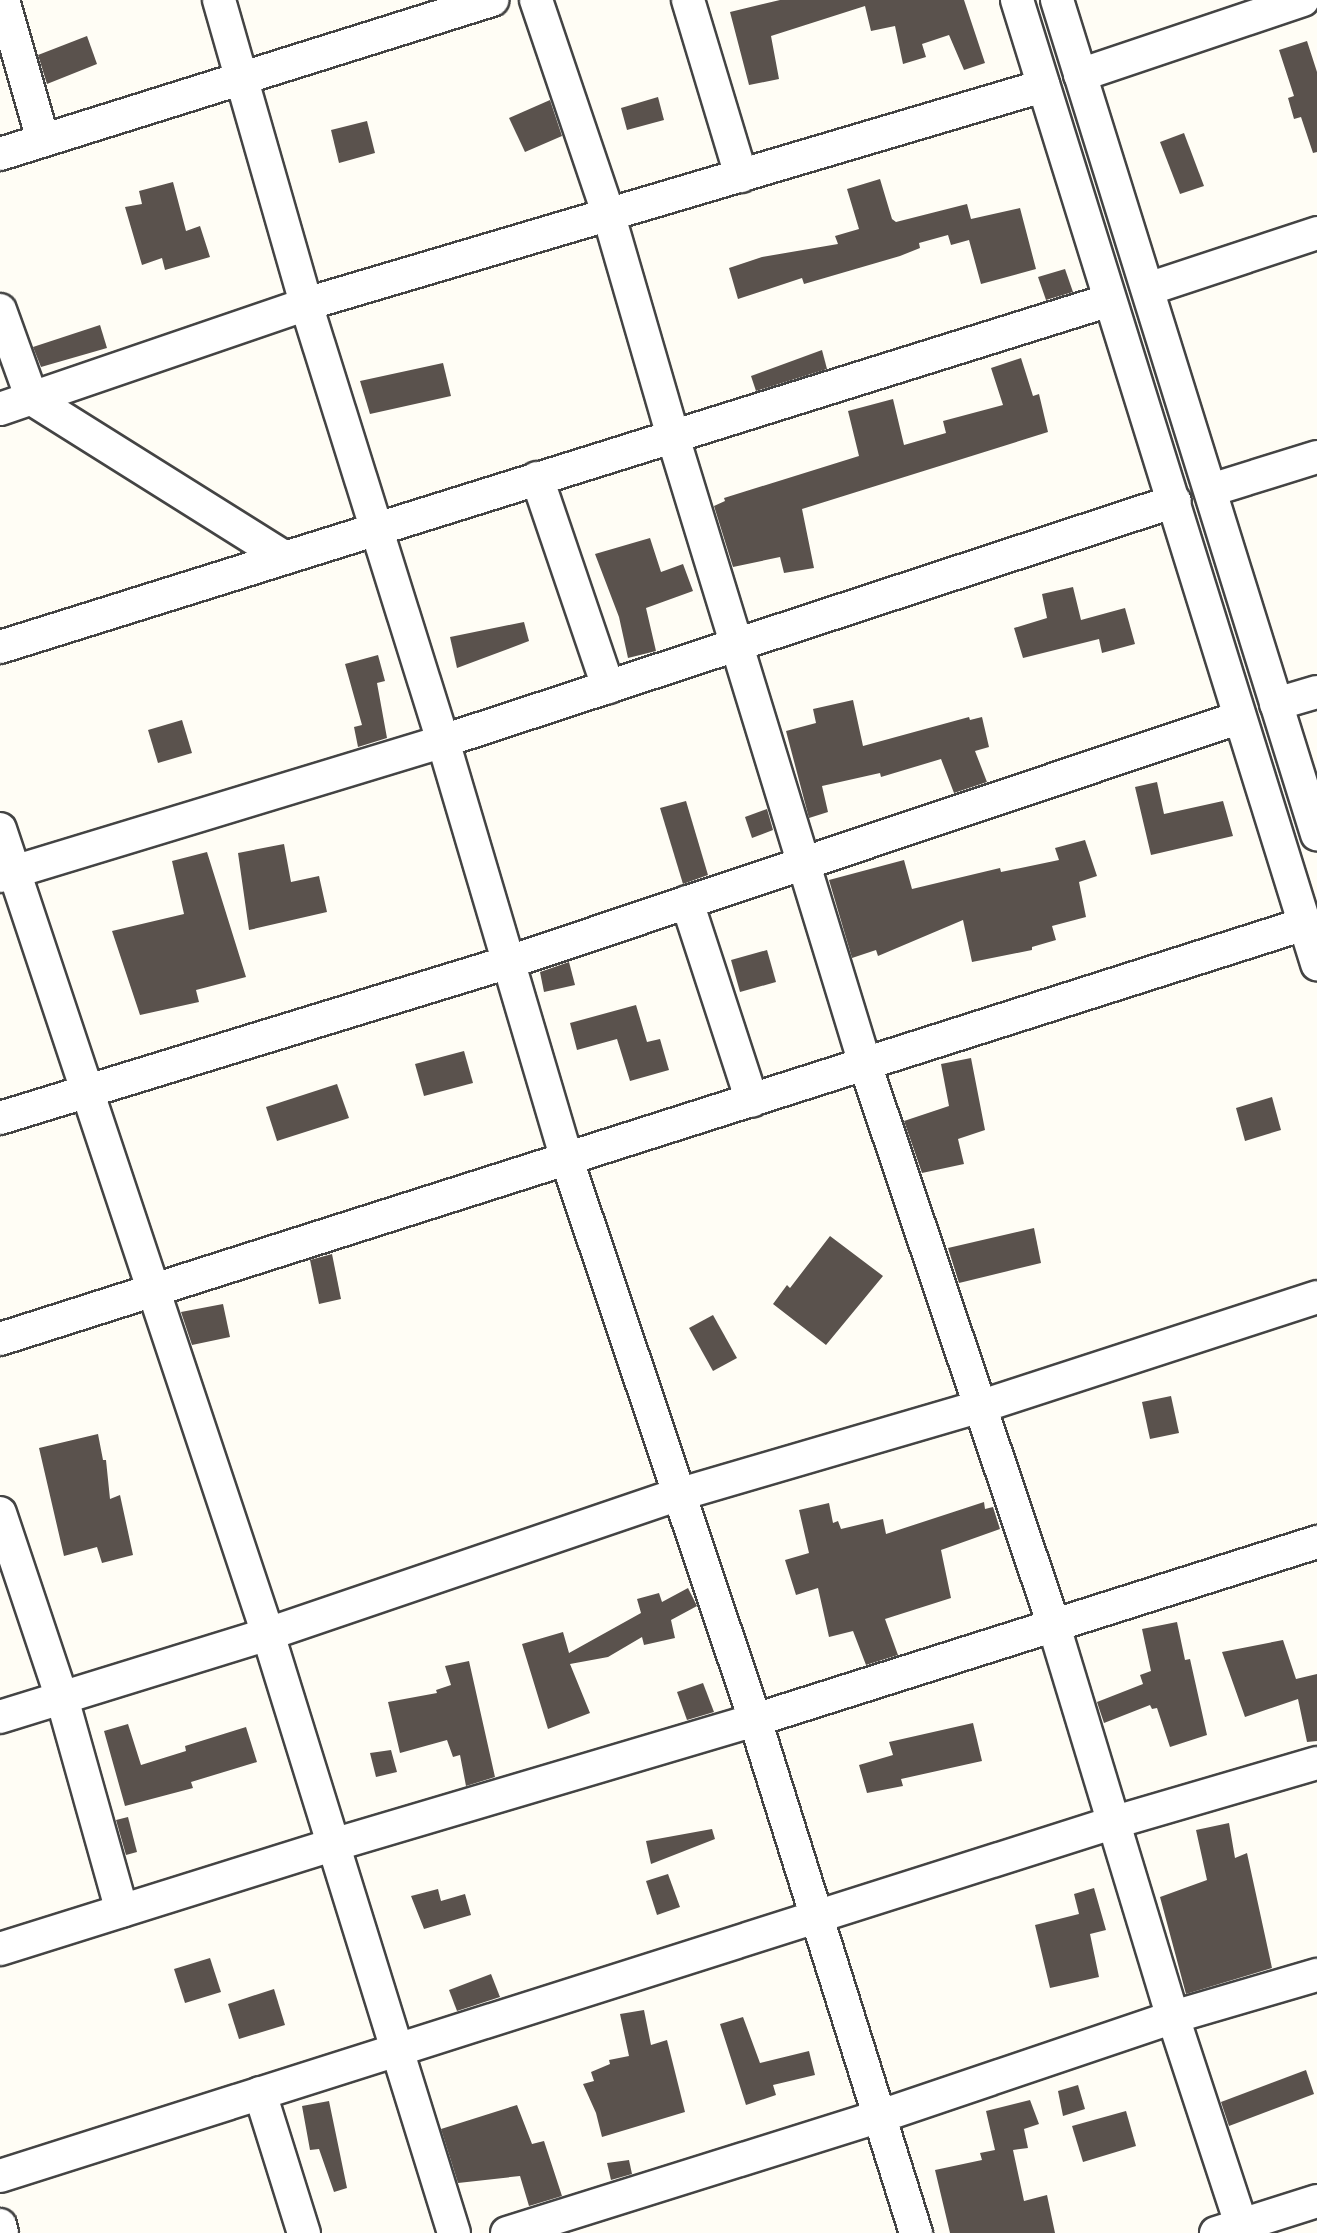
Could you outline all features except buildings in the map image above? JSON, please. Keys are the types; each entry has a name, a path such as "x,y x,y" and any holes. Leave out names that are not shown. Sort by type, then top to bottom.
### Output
{"street":[{"path":"3,0 43,140"},
{"path":"219,0 306,304 443,741 566,1157 755,1720 815,1920 881,2116 916,2233"},
{"path":"0,154 492,0"},
{"path":"536,0 609,216 673,437 806,862 865,1064 1053,1623 1115,1822 1234,2230 1317,2201"},
{"path":"688,0 741,176"},
{"path":"1017,0 1317,964"},
{"path":"1057,0 1317,834"},
{"path":"1080,75 1303,0"},
{"path":"0,409 306,304 1043,86"},
{"path":"1148,289 1317,233"},
{"path":"0,647 1110,300"},
{"path":"0,310 32,399 284,557"},
{"path":"1211,490 1317,457"},
{"path":"537,478 608,687"},
{"path":"7,874 443,741 1175,501"},
{"path":"1276,704 1317,692"},
{"path":"0,1118 509,962 1238,718"},
{"path":"0,829 7,874 153,1288 336,1844 454,2233"},
{"path":"687,902 752,1101"},
{"path":"0,1339 1304,924"},
{"path":"0,1717 268,1634 677,1495 982,1406 1317,1297"},
{"path":"0,1513 62,1698 122,1911"},
{"path":"0,1949 336,1844 755,1720 1053,1623 1317,1542"},
{"path":"0,2176 815,1920 1115,1822 1317,1763"},
{"path":"507,2233 881,2116 1173,2017 1317,1975"},
{"path":"260,2093 304,2233"},
{"path":"0,2225 2,2233"}]}
